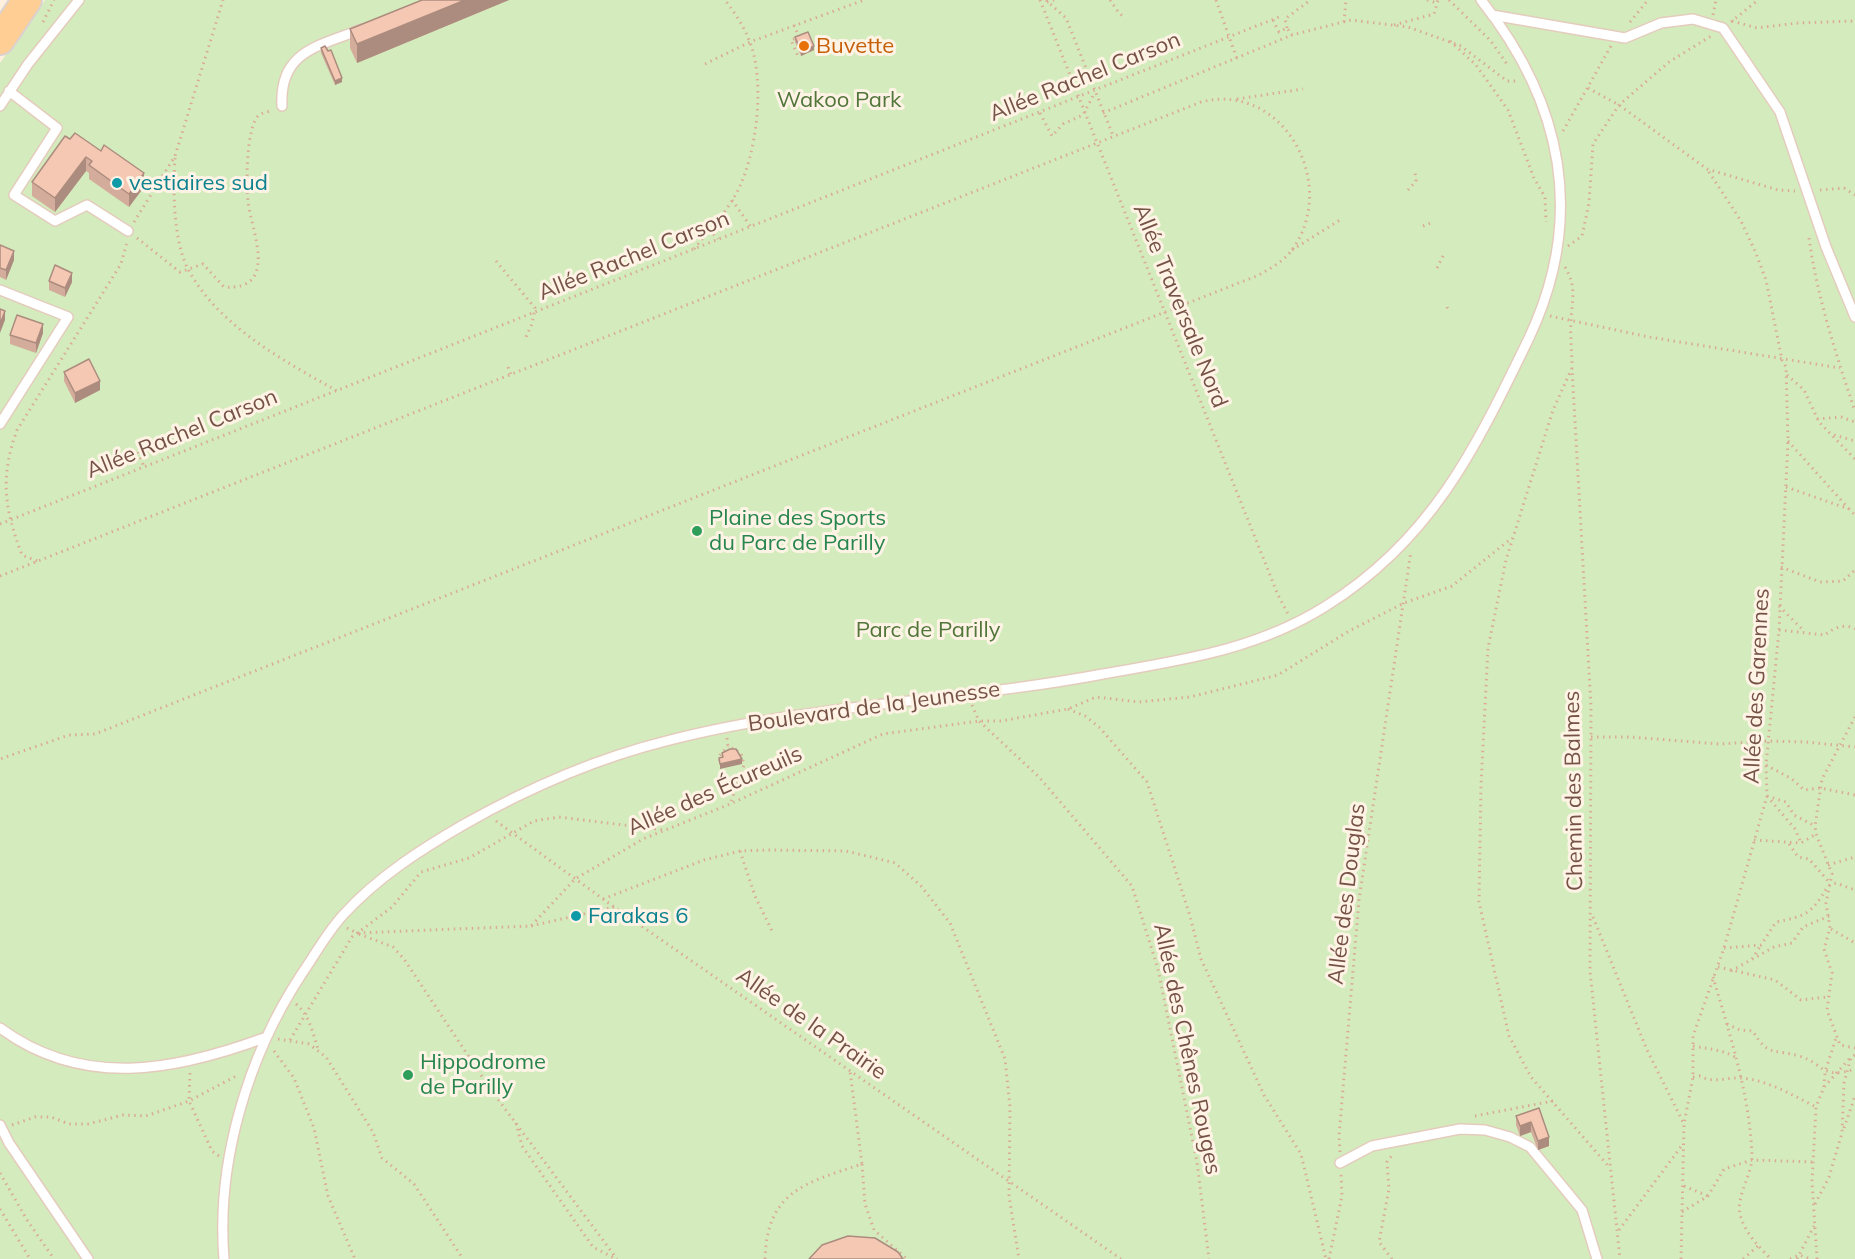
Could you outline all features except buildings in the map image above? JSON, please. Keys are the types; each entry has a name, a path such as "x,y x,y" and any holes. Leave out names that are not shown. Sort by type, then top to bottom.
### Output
{"main road":[{"path":"0,40 35,11"}],"lane":[{"path":"0,106 79,0"},
{"name":"Boulevard de la Jeunesse","path":"224,1259 222,1240 230,1163 241,1107 264,1038 287,997 336,923 364,893 420,849 485,813 592,764 650,745 725,728 1045,685 1203,657 1241,645 1293,623 1342,594 1413,535 1440,503 1460,471 1500,398 1538,318 1553,276 1562,220 1560,189 1545,107 1534,81 1481,0"},
{"path":"1492,15 1625,38 1661,23 1693,18 1723,28 1774,99 1826,247 1855,317"},
{"path":"282,106 281,87 285,74 300,54 371,25"},
{"path":"9,91 57,128 14,195 55,221 87,205 128,231"},
{"path":"0,290 68,317 0,423"},
{"path":"0,1028 50,1058 84,1066 157,1066 190,1062 264,1038"},
{"path":"1,1127 88,1259"},
{"path":"1340,1163 1372,1146 1460,1129 1485,1130 1530,1147 1582,1210 1597,1259"}],"path":[{"path":"35,11 54,0"},
{"path":"223,0 175,156 173,190 176,223 188,269 206,295 261,346 337,391"},
{"path":"693,252 732,200 748,166 755,136 757,105 750,42 725,0"},
{"path":"705,64 750,42 864,0"},
{"name":"Allée Traversale Nord","path":"1040,0 1278,595 1293,623"},
{"path":"1046,1 1054,0"},
{"path":"1110,0 1125,18"},
{"path":"1216,0 1237,59"},
{"path":"1344,22 1346,0"},
{"path":"1393,26 1434,14 1437,1 1427,0"},
{"path":"1449,0 1490,40 1510,68"},
{"path":"1557,254 1582,236 1589,203 1593,144 1619,105 1669,62 1723,28 1758,0"},
{"path":"1046,1 1066,18 1114,138"},
{"path":"1292,35 1285,19 1310,1"},
{"name":"Allée Rachel Carson","path":"0,524 535,312 693,252 718,240 1279,17"},
{"path":"1273,20 1279,32 1287,28"},
{"path":"1103,113 1292,35 1351,20 1416,30 1450,41 1467,49 1507,81 1518,81"},
{"path":"1732,21 1757,28 1855,21"},
{"path":"794,25 799,37 791,40 798,56"},
{"name":"Chemin des Balmes","path":"1450,41 1476,65 1508,110 1534,178 1545,197 1546,225 1557,254 1573,280 1575,291 1571,321 1572,368 1591,737 1590,971 1620,1259"},
{"path":"1553,145 1575,115 1609,49"},
{"path":"1515,76 1523,91"},
{"path":"1588,88 1619,105 1707,169 1778,190 1807,191 1844,188 1855,195"},
{"path":"1235,99 1303,89"},
{"path":"1040,113 1052,136 1063,124 1083,115 1095,92"},
{"path":"0,576 1201,102 1220,97 1235,99 1253,106 1287,130 1299,147 1306,163 1310,200 1306,220 1291,251"},
{"path":"128,231 180,272 203,264 224,287 244,285 253,277 259,264 259,246 248,201 246,164 254,123 259,115 282,106"},
{"path":"38,561 22,555 2,497 7,453 17,429 121,264 128,231 175,156"},
{"name":"Allée des Garennes","path":"1681,1259 1679,1242 1684,1186 1684,1124 1693,1077 1693,1036 1724,948 1767,796 1767,741 1779,630 1780,567 1788,441 1787,375 1782,360 1767,280 1741,221 1707,169"},
{"path":"1408,190 1416,181 1415,172"},
{"path":"732,200 752,227"},
{"path":"0,759 69,735 95,734 1259,275 1291,251 1340,220"},
{"path":"1423,226 1434,222"},
{"path":"709,230 718,240"},
{"path":"1809,236 1812,258 1840,368 1855,411"},
{"path":"1437,268 1445,252"},
{"path":"496,261 535,308 525,339"},
{"path":"1447,307 1449,312"},
{"path":"1538,318 1546,314 1571,321 1782,360 1840,368"},
{"path":"508,367 511,375"},
{"path":"1572,368 1553,410 1512,538 1488,648 1481,785 1479,902 1509,1036 1531,1077 1611,1169"},
{"path":"1787,375 1804,390 1817,419 1855,459"},
{"path":"1817,419 1841,417 1855,422"},
{"path":"1833,435 1855,441"},
{"path":"1788,441 1855,515"},
{"path":"138,452 144,467"},
{"path":"1786,487 1849,509"},
{"name":"Allée des Douglas","path":"1327,1259 1342,1197 1339,1136 1359,900 1413,535"},
{"name":"Allée des Écureuils","path":"531,926 575,879 643,839 730,804 883,734 979,721 1001,721 1068,710 1096,697 1140,702 1190,697 1278,675 1348,631 1404,603 1452,586 1512,538"},
{"path":"1780,567 1820,582 1843,581 1855,570"},
{"path":"1779,606 1803,630"},
{"path":"1779,630 1803,630 1824,635 1833,628 1851,627 1855,629"},
{"name":"Allée des Chênes Rouges","path":"968,694 979,721 1039,777 1132,886 1158,969 1197,1162 1209,1259"},
{"path":"1068,710 1085,716 1100,728 1147,782 1190,916 1201,959 1264,1095 1301,1154 1327,1259"},
{"path":"1751,960 1776,922 1800,918 1815,909 1828,884 1832,874 1815,826 1820,788 1822,779 1855,717"},
{"path":"725,728 728,746"},
{"path":"1591,737 1630,737 1719,744 1767,741 1855,747"},
{"path":"728,746 741,753 744,765 730,804"},
{"path":"720,761 719,756 728,746"},
{"path":"1766,765 1792,779 1804,790 1820,788 1855,795"},
{"path":"1767,796 1786,802 1794,815 1815,826"},
{"path":"1767,796 1795,829 1801,843"},
{"name":"Allée de la Prairie","path":"485,813 614,907 1121,1259"},
{"path":"290,1040 335,961 357,933 392,907 421,872 469,858 534,821 559,817 665,830"},
{"path":"1754,840 1801,843 1816,834"},
{"path":"1789,844 1798,857 1809,860 1828,884 1826,903 1830,928 1824,949 1832,974 1827,1010 1840,1045 1855,1048"},
{"path":"740,851 755,896 773,933"},
{"path":"603,899 673,870 740,851 846,851 895,863 932,898 950,923 963,950 1005,1059 1010,1107 1011,1184 1009,1196 1019,1259"},
{"path":"1828,865 1855,857"},
{"path":"1828,884 1855,890"},
{"path":"357,933 531,926 614,907"},
{"path":"1592,915 1647,1050 1684,1124"},
{"path":"1731,971 1774,947 1792,943 1803,927 1829,916"},
{"path":"336,923 393,947 404,959 491,1090 617,1259"},
{"path":"1830,928 1855,943"},
{"path":"1724,948 1761,945"},
{"path":"1717,966 1775,980 1801,1000 1827,997"},
{"path":"1713,977 1735,1057 1750,1131 1752,1160 1740,1214 1758,1246 1771,1259"},
{"path":"287,997 305,1012 320,1052"},
{"path":"1726,1023 1740,1030 1753,1031 1759,1043 1774,1053 1800,1056 1825,1072 1847,1072 1855,1069"},
{"path":"1824,1087 1825,1072 1837,1037"},
{"path":"264,1038 309,1044 326,1057 373,1132 382,1158 414,1184 455,1246 461,1259"},
{"path":"264,1038 294,1078 314,1128 328,1196 355,1259"},
{"path":"1693,1046 1708,1049 1717,1047 1735,1057"},
{"path":"1842,1132 1844,1083 1853,1056"},
{"path":"1817,1259 1812,1182 1816,1107 1824,1087 1853,1056"},
{"path":"190,1062 189,1101 212,1151 230,1163"},
{"path":"1,1127 35,1117 51,1117 69,1124 88,1124 123,1115 146,1116 189,1101 255,1065"},
{"path":"850,1071 865,1204 874,1230 907,1259"},
{"path":"1693,1077 1700,1076 1708,1080 1722,1081 1740,1078 1772,1085 1816,1107"},
{"path":"1814,1206 1829,1177 1855,1096"},
{"path":"516,1121 522,1146 593,1247 617,1259"},
{"path":"1392,1259 1379,1242 1389,1189 1387,1162 1401,1141"},
{"path":"1618,1232 1684,1143"},
{"path":"1682,1212 1708,1196 1724,1169 1752,1160 1814,1162"},
{"path":"765,1259 765,1238 774,1212 792,1192 825,1176 862,1164"},
{"path":"0,1173 27,1220 54,1259"},
{"path":"1684,1186 1708,1196"},
{"path":"0,1209 30,1259"},
{"path":"1798,1257 1814,1225"},
{"path":"1743,1259 1758,1246"},
{"path":"1790,1259 1798,1257 1810,1259"}],"green space":[{"name":"Parc de Parilly","path":"45,0 1855,0 1855,1259 0,1259 0,63"}],"place":[{"name":"Buvette","path":"804,46"},
{"name":"vestiaires sud","path":"117,183"},
{"name":"Plaine des Sports du Parc de Parilly","path":"697,531"},
{"name":"Farakas 6","path":"576,916"},
{"name":"Hippodrome de Parilly","path":"408,1075"}],"park label":[{"name":"Wakoo Park","path":"839,100"}]}
